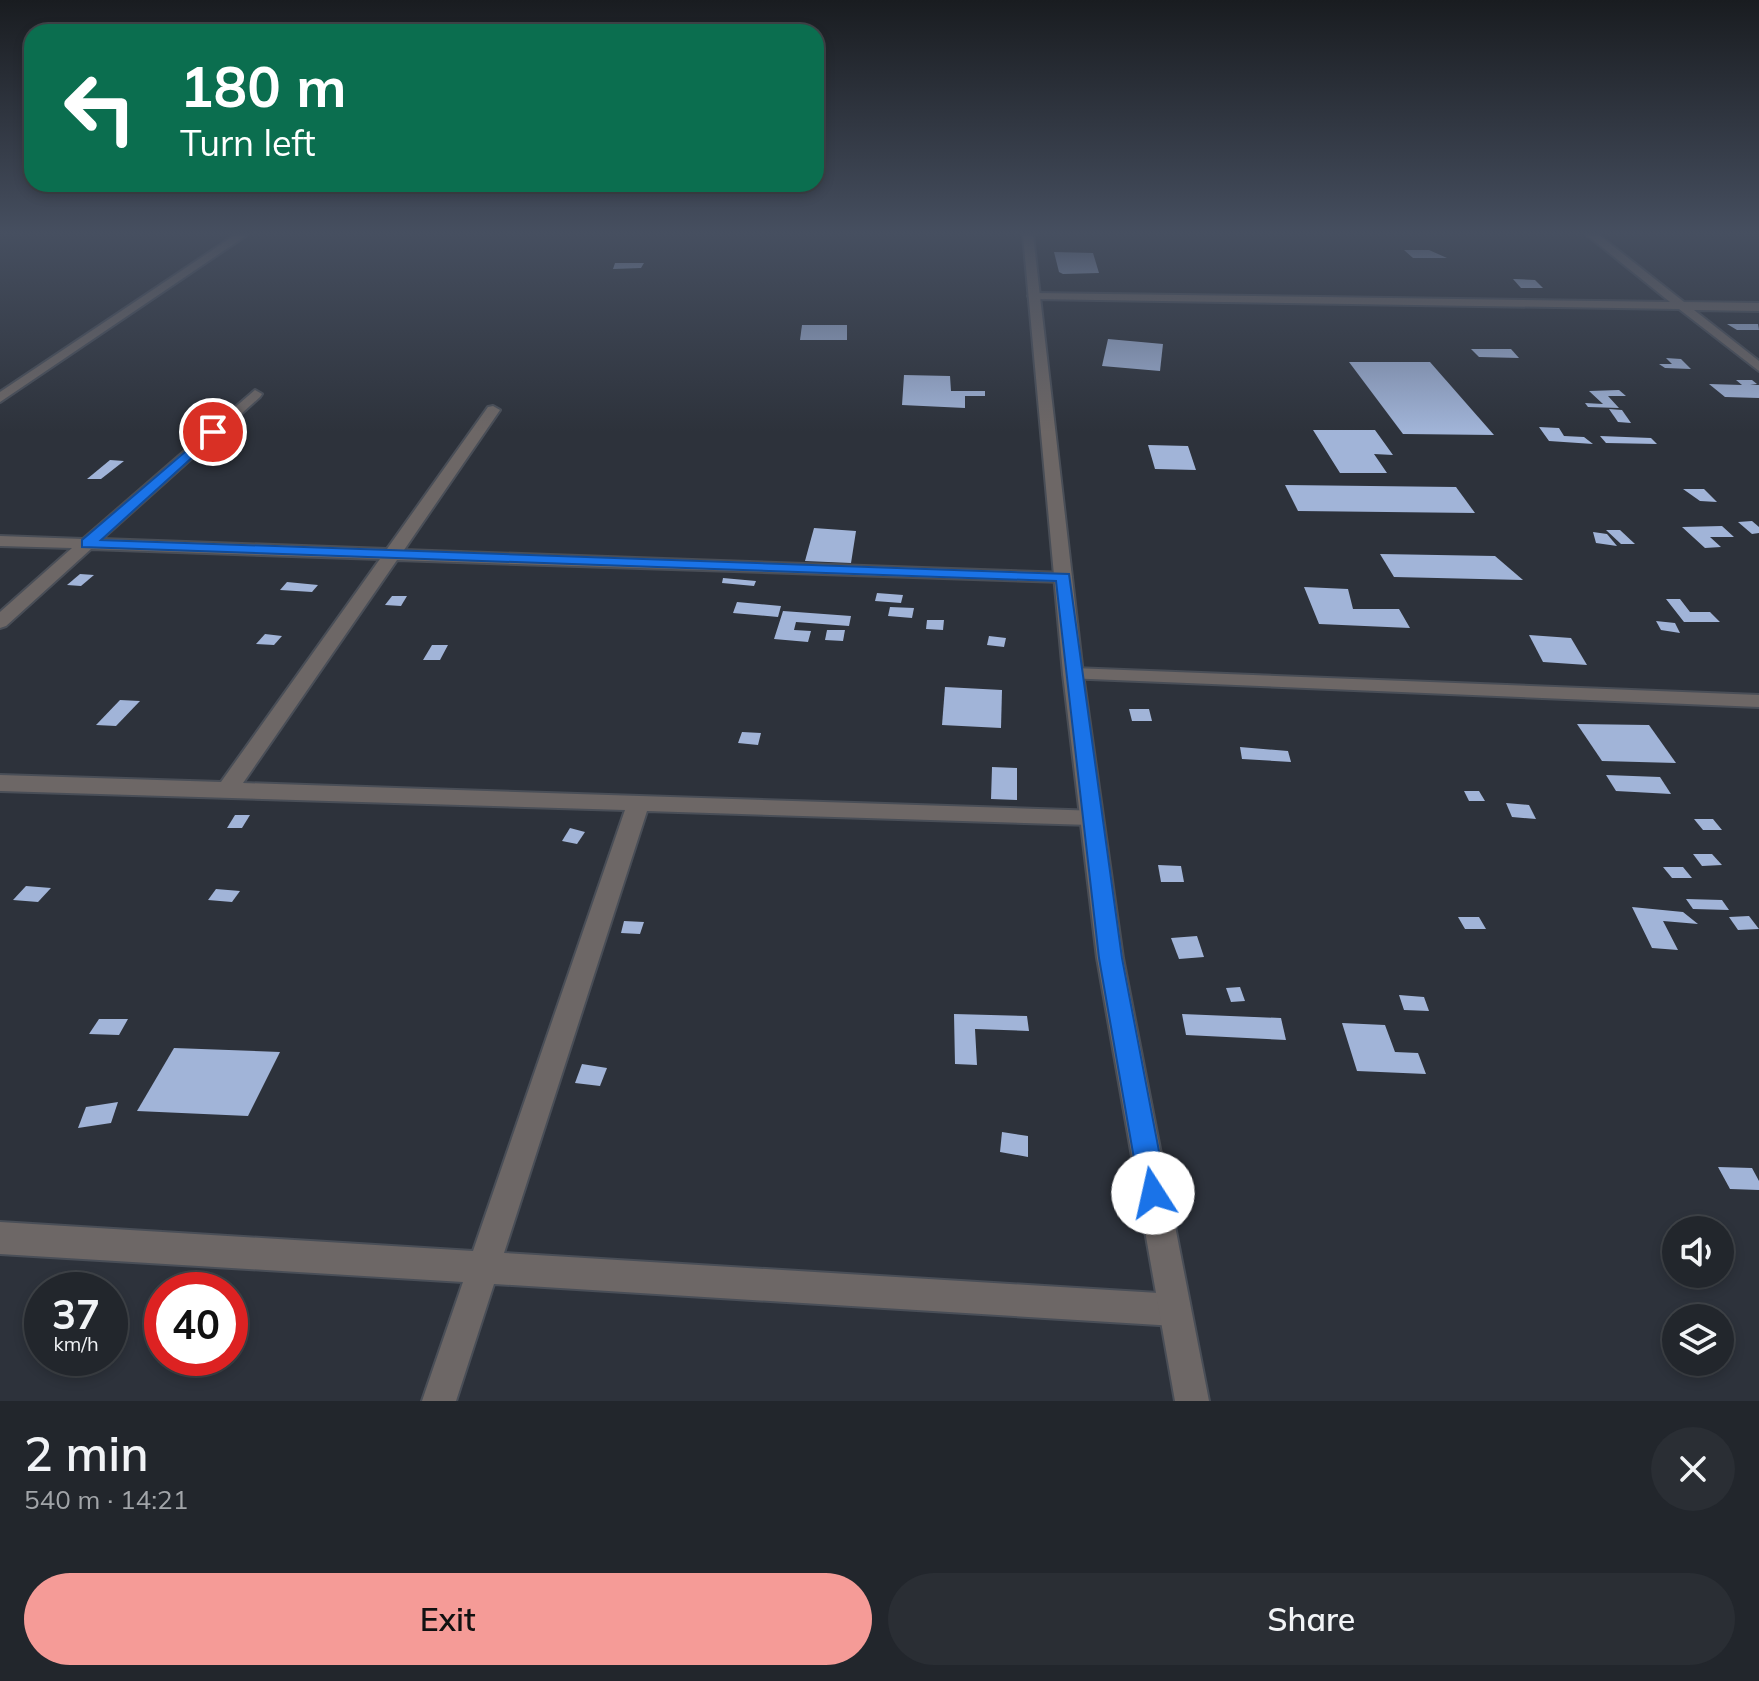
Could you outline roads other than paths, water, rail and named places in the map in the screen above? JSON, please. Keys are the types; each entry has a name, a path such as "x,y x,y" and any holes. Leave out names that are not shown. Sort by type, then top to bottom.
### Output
{"street":[{"path":"0,398 145,300"},
{"path":"1034,300 1073,674 1110,958 1192,1401"},
{"path":"1349,300 1759,307"},
{"path":"1675,300 1759,367"},
{"path":"0,622 255,394"},
{"path":"226,791 493,410"},
{"path":"0,541 1063,577"},
{"path":"1073,674 1759,701"},
{"path":"0,783 1091,817"},
{"path":"439,1401 639,803"},
{"path":"0,1238 1175,1310"}]}
